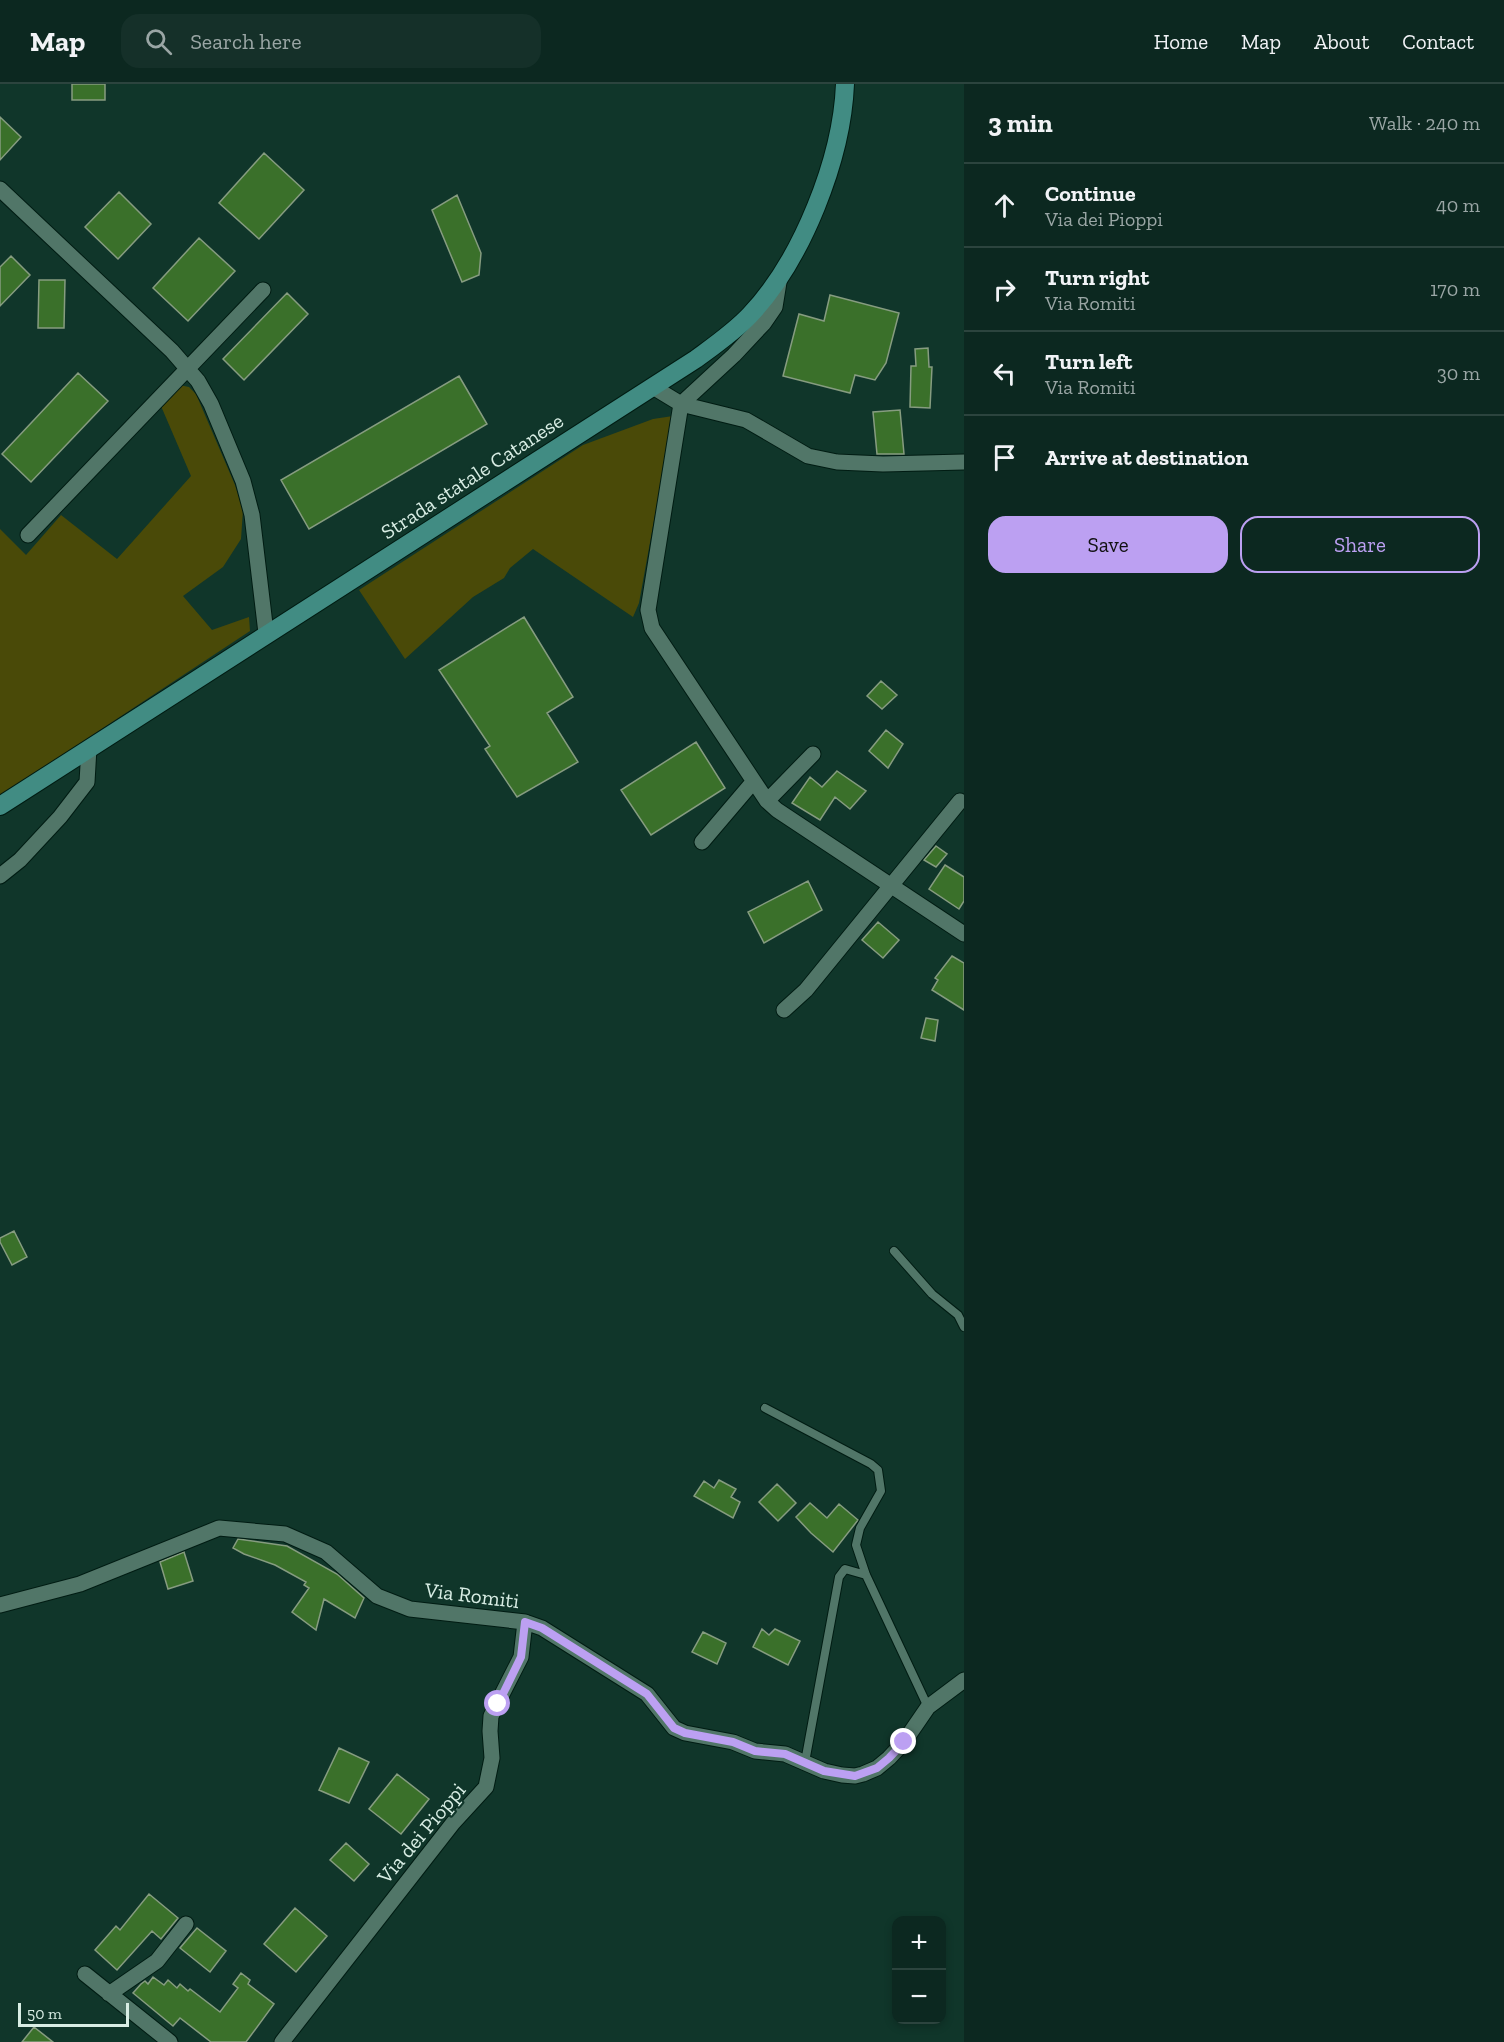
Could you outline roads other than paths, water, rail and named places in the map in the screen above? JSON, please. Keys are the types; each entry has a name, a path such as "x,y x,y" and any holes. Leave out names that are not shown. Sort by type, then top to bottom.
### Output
{"main road":[{"name":"Strada statale Catanese","path":"0,806 266,633 653,387 731,333 758,306 804,233 822,190 837,138 845,84"}],"street":[{"path":"0,189 172,351 198,381 211,404 243,481 252,515 266,633"},
{"path":"780,273 775,307 764,323 734,355 681,404 648,610 649,619 652,628 767,801 777,810 964,934"},
{"path":"28,535 263,290"},
{"path":"653,387 681,404 746,420 808,456 837,462 883,464 964,462"},
{"path":"0,876 20,860 87,782 89,748"},
{"path":"767,801 813,754"},
{"path":"702,842 753,782"},
{"path":"784,1010 806,990 960,801"},
{"name":"Via Romiti","path":"0,1605 80,1584 219,1528 285,1534 326,1552 377,1596 394,1604 410,1609 525,1622 542,1628 647,1694 674,1728 685,1733 733,1742 755,1751 785,1754 824,1771 855,1776 877,1768 889,1758 904,1742 928,1707 964,1680"},
{"name":"Via dei Pioppi","path":"282,2042 453,1822 486,1787 492,1758 491,1716 521,1657 525,1622"},
{"path":"109,1994 157,1961 186,1924"},
{"path":"85,1974 170,2042"}],"lane":[{"path":"894,1251 932,1294 958,1315 964,1327"},
{"path":"765,1408 871,1464 878,1470 881,1491 856,1538 857,1552 928,1707"},
{"path":"805,1762 838,1577 845,1569 866,1575"}]}
